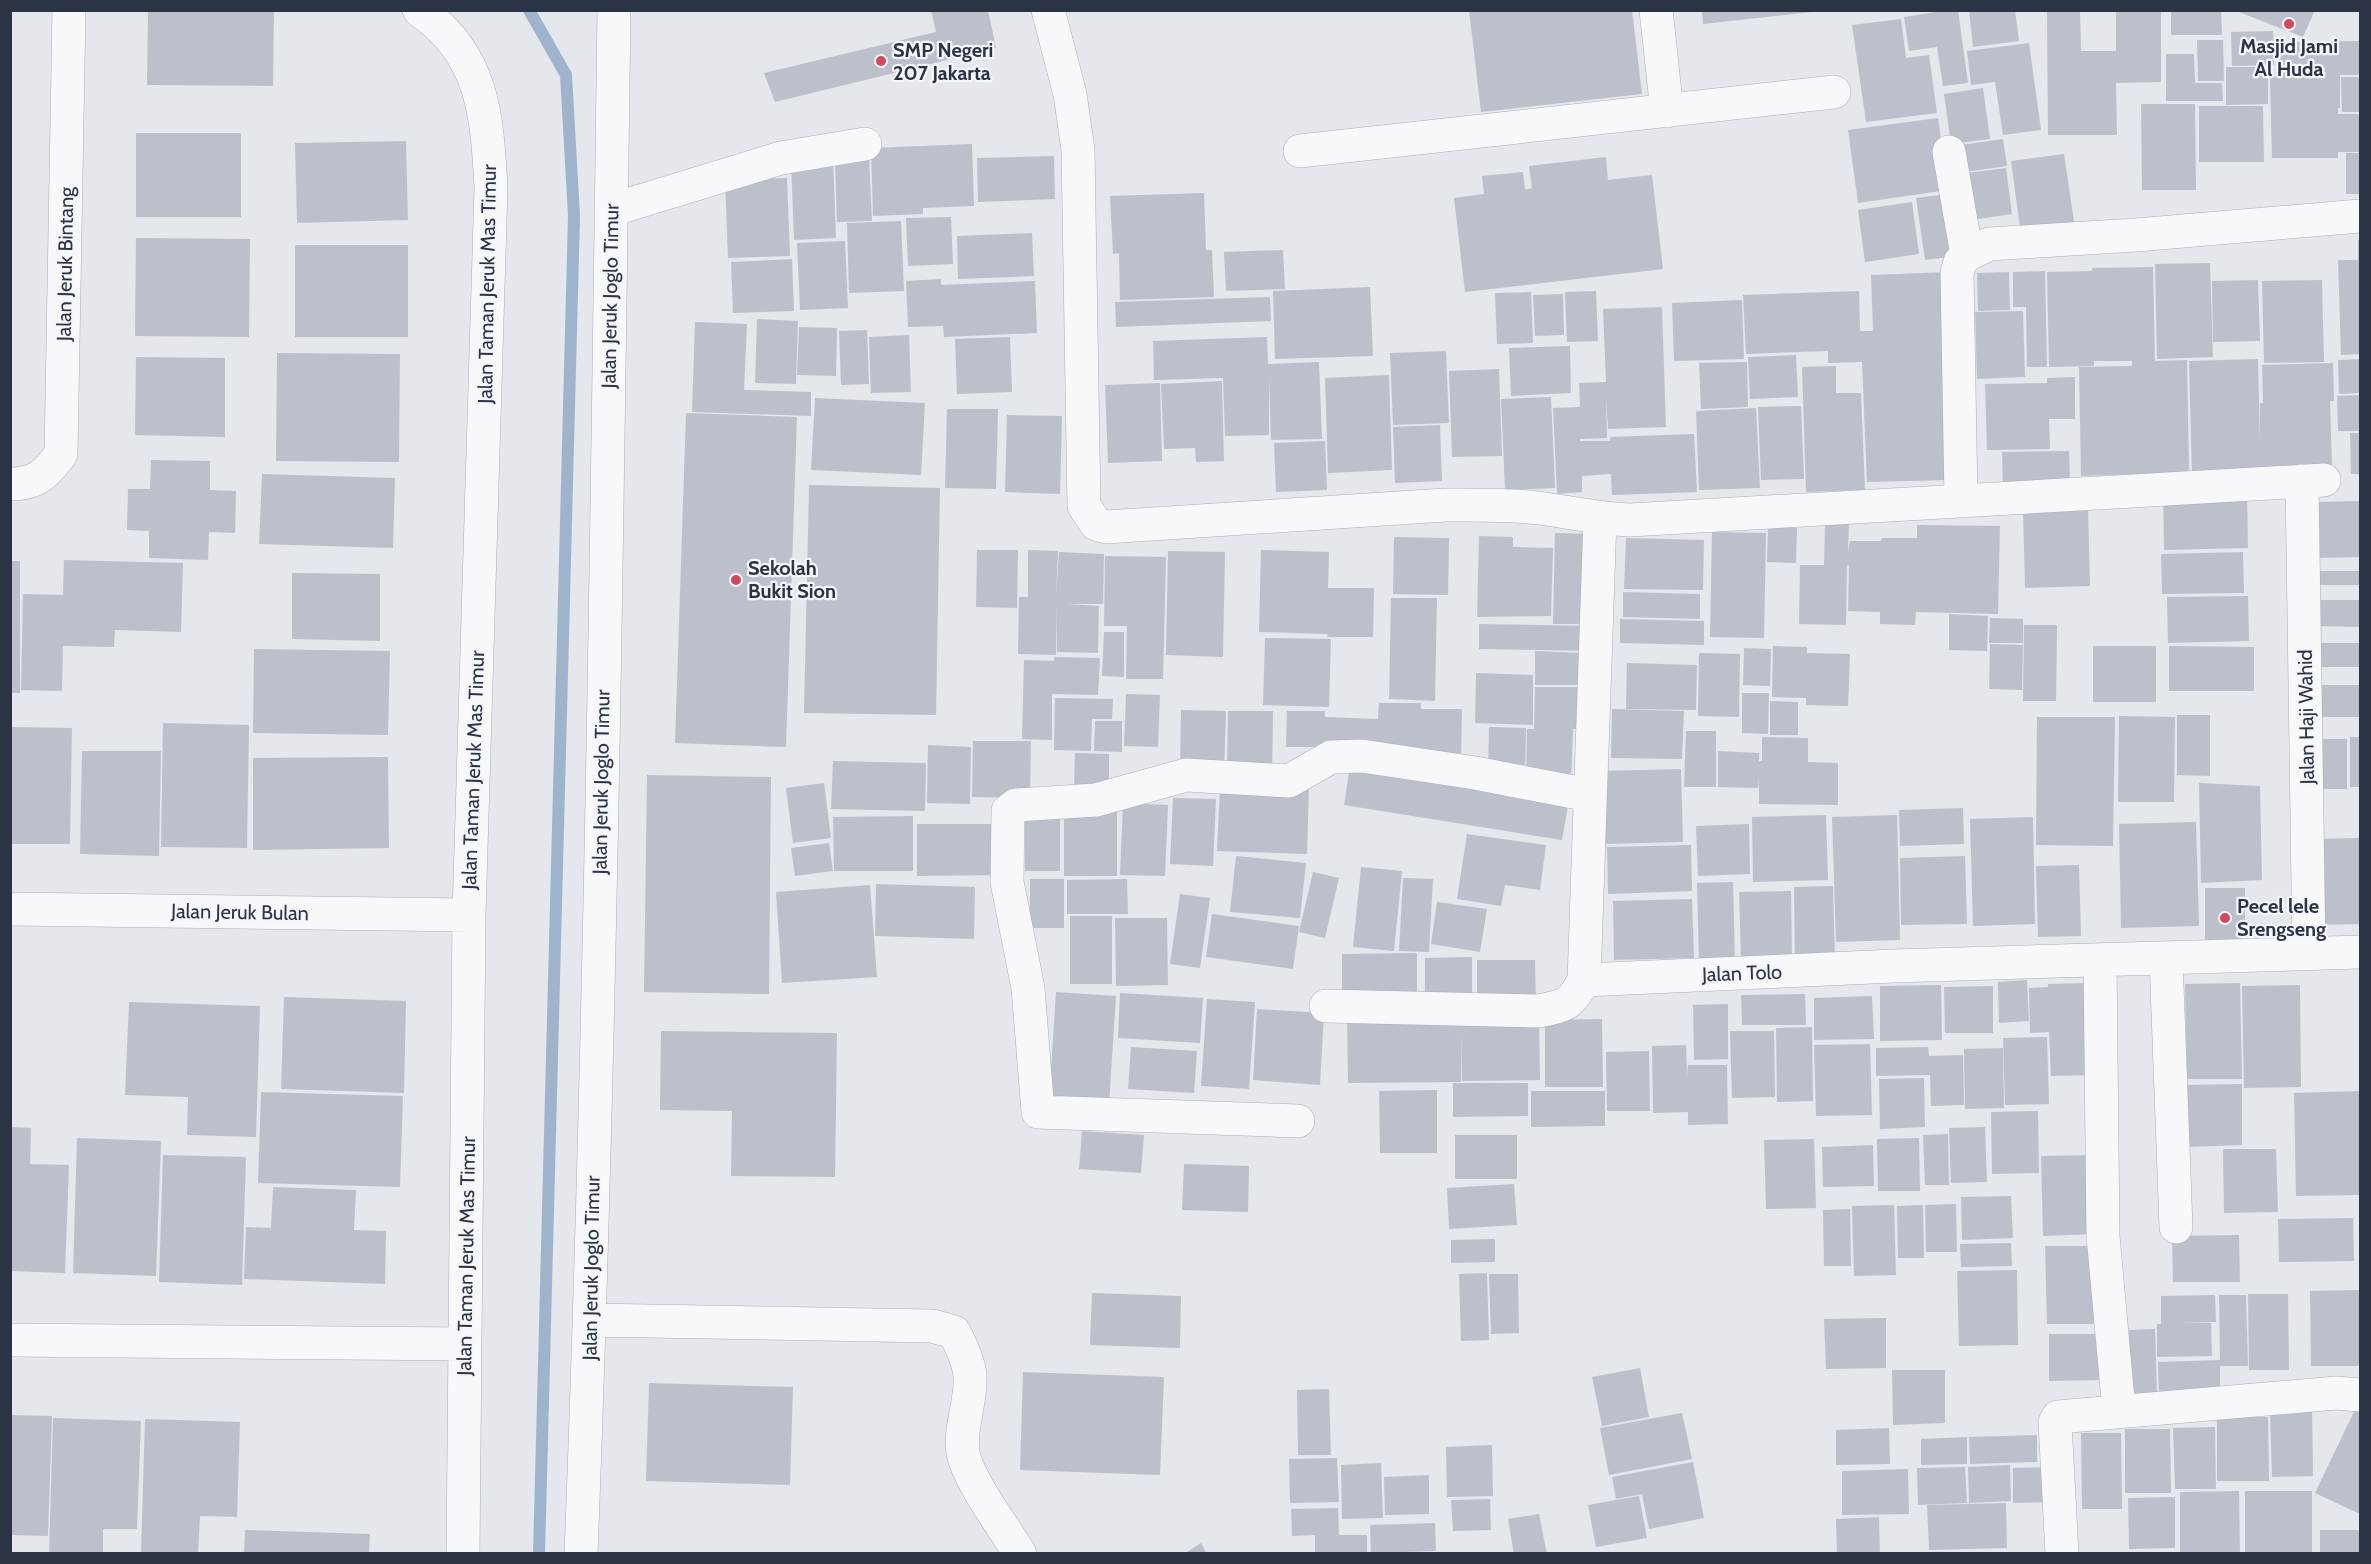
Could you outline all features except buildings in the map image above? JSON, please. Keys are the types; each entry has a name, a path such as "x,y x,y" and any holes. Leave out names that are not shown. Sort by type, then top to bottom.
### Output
{"street":[{"name":"Jalan Jeruk Bintang","path":"10,484 27,484 48,472 61,454 69,10"},
{"name":"Jalan Taman Jeruk Mas Timur","path":"419,10 462,51 476,82 488,128 490,176 469,915 464,1554"},
{"name":"Jalan Jeruk Joglo Timur","path":"581,1554 590,1320 614,10"},
{"path":"1048,10 1070,94 1078,150 1084,506 1096,524 1106,527 1475,505 1537,508 1600,519 1630,520 1961,499 1957,273 1960,261 1967,255 1989,244 2136,235 2361,216"},
{"path":"1656,10 1667,111"},
{"path":"1300,151 1834,93"},
{"path":"612,210 781,158 865,144"},
{"path":"1949,152 1967,255"},
{"name":"Jalan Haji Wahid","path":"1961,499 2313,480 2309,952"},
{"path":"1326,1006 1539,1011 1562,1006 1575,998 1584,980 1600,519"},
{"path":"1298,1121 1038,1112 1028,988 1007,882 1008,811 1016,805 1096,800 1186,775 1289,781 1331,757 1362,756 1475,773 1589,795"},
{"name":"Jalan Jeruk Bulan","path":"10,909 469,915"},
{"name":"Jalan Tolo","path":"1584,980 1893,966 2361,952"},
{"path":"2166,958 2176,1227"},
{"path":"2100,961 2103,1236 2119,1412"},
{"path":"590,1320 932,1326 954,1332 963,1349 970,1376 962,1441 964,1456 971,1475 1020,1554"},
{"path":"10,1340 465,1344"},
{"path":"2062,1554 2055,1422 2058,1418 2066,1415 2336,1394 2361,1395"}],"waterway":[{"path":"529,10 566,75 574,216 539,1554"}],"place":[{"name":"Masjid Jami Al Huda","path":"2289,24"},
{"name":"SMP Negeri 207 Jakarta","path":"881,61"},
{"name":"Sekolah Bukit Sion","path":"736,580"},
{"name":"Pecel lele Srengseng","path":"2225,918"}]}
